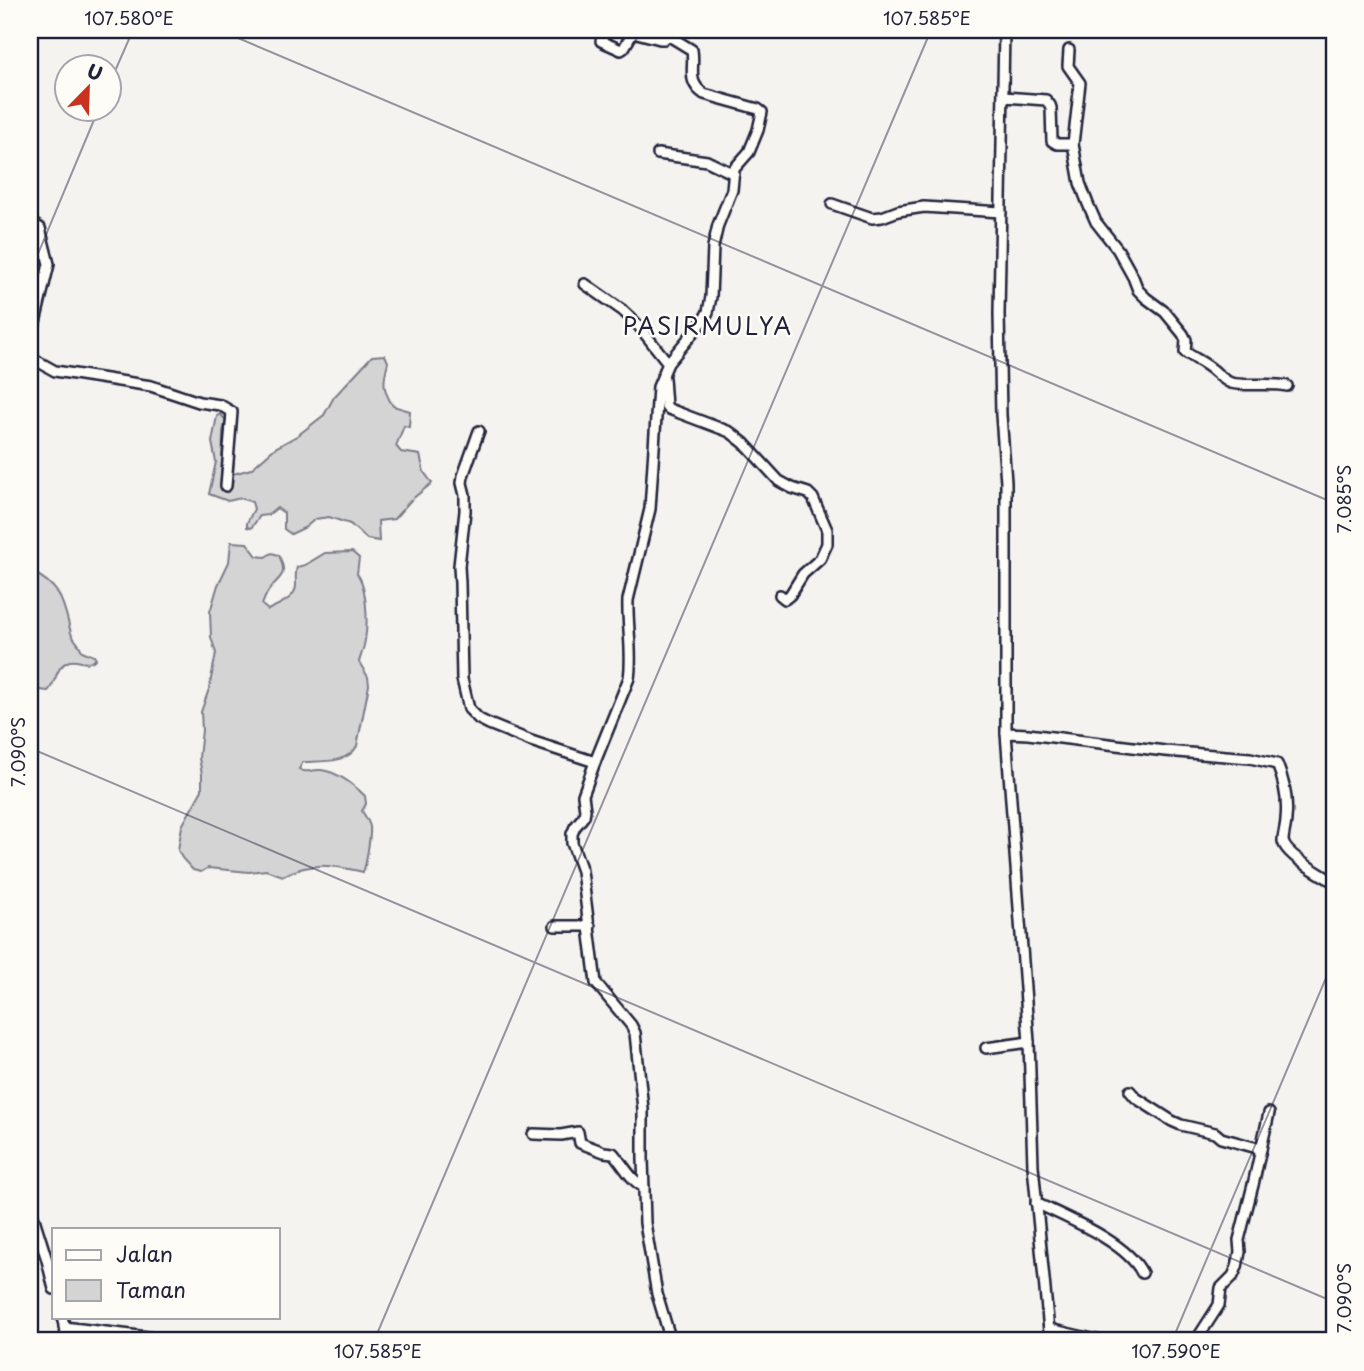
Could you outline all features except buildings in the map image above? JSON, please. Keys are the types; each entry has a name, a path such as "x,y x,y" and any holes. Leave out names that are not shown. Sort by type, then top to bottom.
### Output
{"street":[{"path":"1004,30 999,314 1001,415 1006,482 1006,733 1029,1042 1033,1166 1050,1341"},
{"path":"601,41 621,50 633,32 658,39 664,38 668,32 692,50 692,78 698,90 762,112 749,152 734,169 732,190 718,225 713,247 708,312 668,363 658,387 650,509 628,600 629,678 583,795 584,816 572,834 582,871 596,983 635,1033 643,1109 645,1223 657,1294 671,1341"},
{"path":"1069,50 1068,66 1080,83 1073,144 1080,183 1096,222 1118,250 1138,290 1165,313 1185,337 1185,352 1227,381 1287,386"},
{"path":"1003,97 1046,100 1051,108 1052,141 1057,144 1073,144"},
{"path":"658,154 707,162 734,174"},
{"path":"832,204 872,218 924,207 1002,212"},
{"path":"30,222 40,228 49,264 30,343"},
{"path":"586,284 638,325 668,363"},
{"path":"30,357 55,371 150,386 199,402 220,405 232,412 226,486"},
{"path":"663,373 666,406 669,409 730,432 744,443 779,481 808,493 813,498 827,530 827,544 820,559 803,574 788,598 779,595"},
{"path":"479,431 463,475 466,502 458,566 462,679 469,709 489,724 594,762"},
{"path":"1006,733 1250,758 1277,764 1287,807 1283,841 1295,857 1334,882"},
{"path":"555,926 590,926"},
{"path":"986,1048 1029,1042"},
{"path":"1129,1091 1181,1125 1215,1133 1222,1138 1261,1149"},
{"path":"1198,1341 1219,1305 1221,1288 1233,1276 1237,1267 1239,1240 1269,1113"},
{"path":"533,1134 561,1135 578,1132 580,1143 613,1153 634,1182 644,1187"},
{"path":"1037,1203 1102,1236 1135,1261 1142,1273"},
{"path":"30,1206 52,1281"},
{"path":"62,1318 68,1341"},
{"path":"64,1327 149,1337"},
{"path":"1049,1329 1101,1341"}],"green space":[{"path":"385,355 388,362 384,380 387,395 393,406 410,411 409,427 404,426 396,446 401,452 420,455 424,472 432,483 411,500 394,519 378,521 379,541 367,539 350,524 329,517 315,519 291,534 284,529 284,513 277,508 268,515 260,516 251,528 247,527 254,509 252,502 241,498 228,501 209,494 216,462 212,442 217,416 220,414 226,420 223,432 222,474 226,476 251,469 275,448 297,436 324,415 334,397 372,356"},
{"path":"231,542 247,543 257,556 265,557 272,553 279,555 283,571 264,599 262,605 268,610 294,593 297,567 325,553 352,552 359,558 357,574 365,596 366,633 359,662 368,677 369,685 357,746 353,752 341,759 303,762 299,769 333,773 365,796 366,804 362,811 370,830 363,872 313,866 283,876 266,870 249,872 208,868 201,872 193,870 178,850 182,826 202,790 199,758 201,712 216,653 211,637 210,612 218,585 229,562"},
{"path":"30,571 55,589 63,604 72,635 82,651 96,659 88,663 71,661 63,664 48,691 40,690 30,680"}],"district":[{"name":"PASIRMULYA","path":"708,325"}]}
